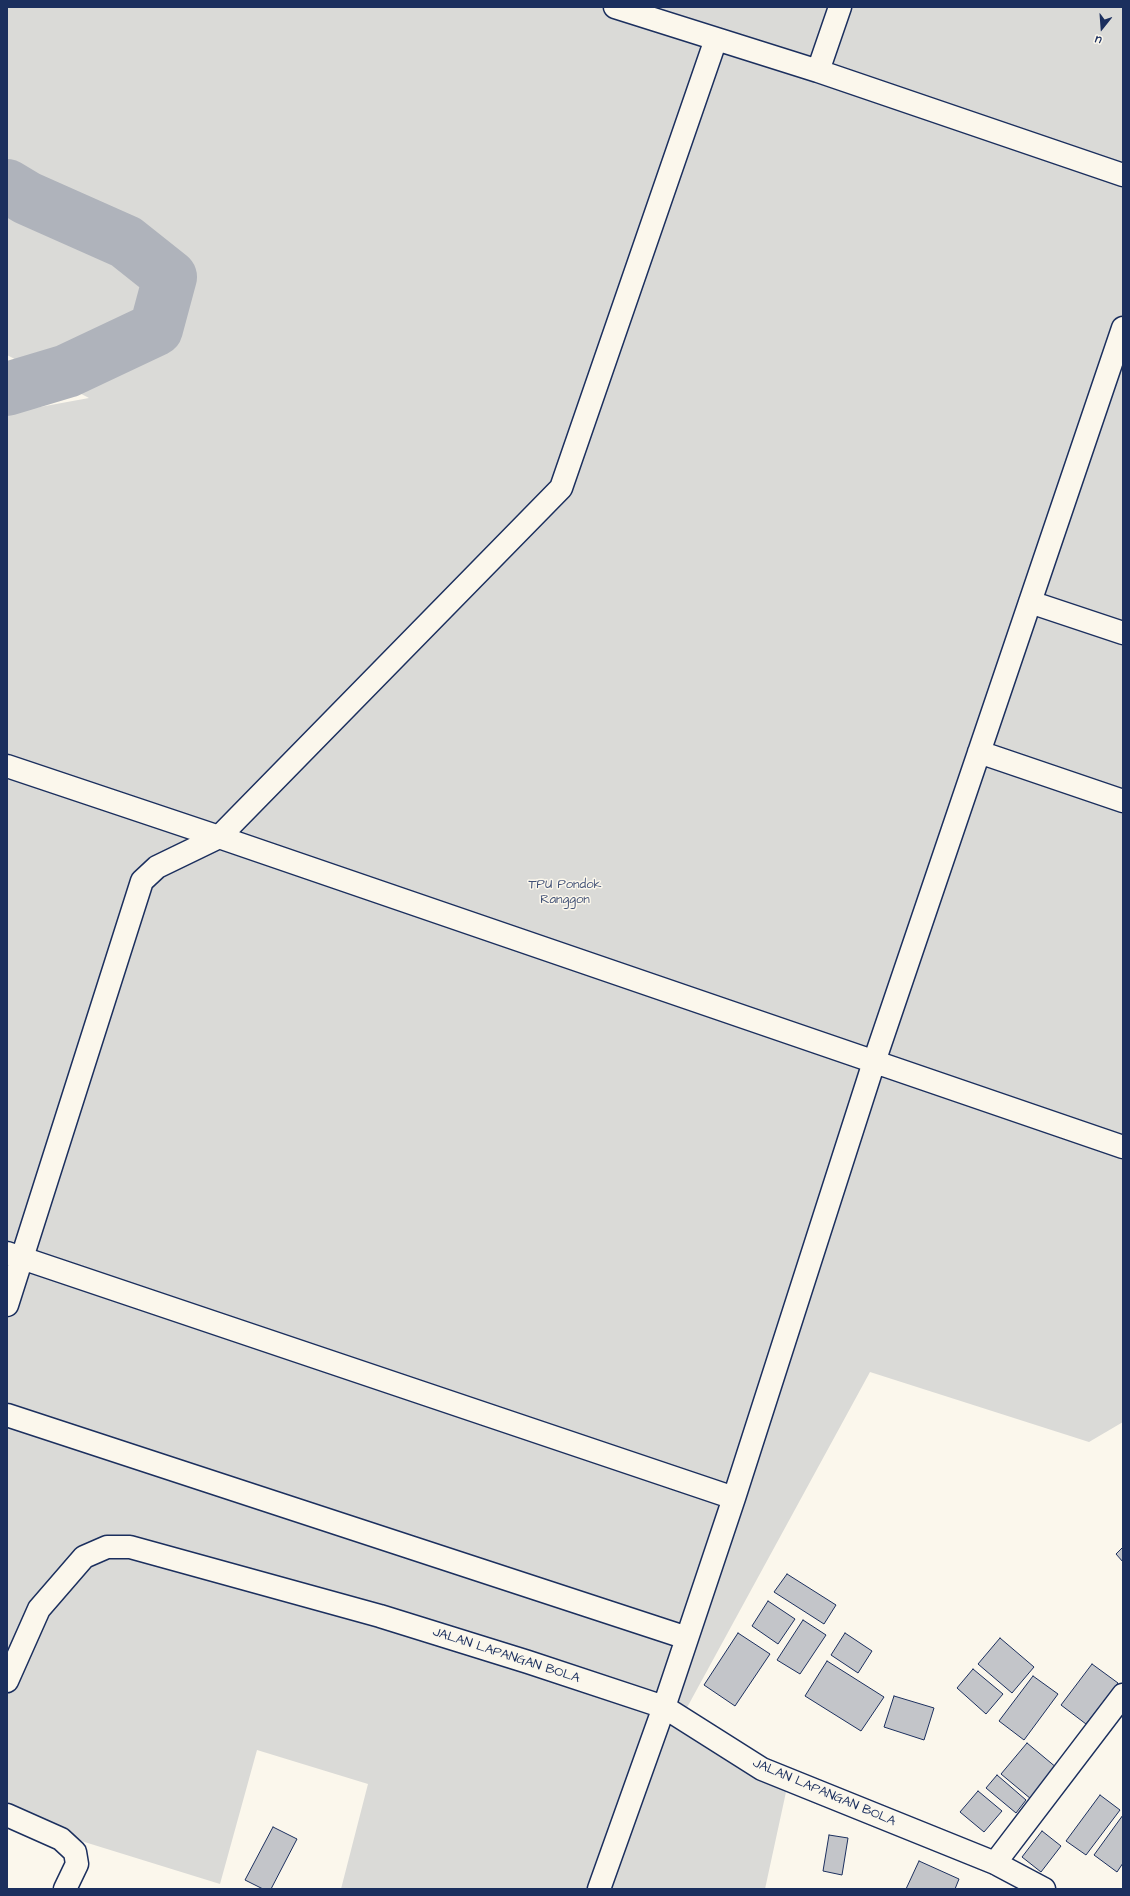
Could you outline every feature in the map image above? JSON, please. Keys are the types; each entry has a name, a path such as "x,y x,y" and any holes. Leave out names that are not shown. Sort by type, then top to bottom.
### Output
{"street":[{"path":"615,7 818,71 1123,175"},
{"path":"818,71 840,7"},
{"path":"7,1305 15,1256 142,881 157,867 218,836 561,488 716,39"},
{"path":"599,1889 664,1707 734,1498 874,1062 1123,328"},
{"path":"1030,602 1123,633"},
{"path":"979,752 1123,801"},
{"path":"7,766 218,836 1123,1147"},
{"path":"15,1256 734,1498"},
{"path":"7,1415 687,1638"},
{"name":"JALAN LAPANGAN BOLA","path":"7,1681 39,1609 84,1557 107,1547 130,1547 380,1616 664,1707 762,1769 995,1863 1044,1889"},
{"path":"995,1863 1123,1694"},
{"path":"7,1815 61,1839 75,1852 77,1864 65,1889"}],"green space":[{"name":"TPU Pondok Ranggon","path":"7,7 1123,7 1123,1422 1089,1442 870,1372 678,1724 786,1792 765,1889 341,1889 368,1784 257,1750 220,1884 7,1818 7,413 89,398 7,355"}],"building":[{"path":"1123,1547 1123,1562 1116,1554"},
{"path":"787,1574 836,1605 824,1624 774,1592"},
{"path":"768,1601 795,1619 778,1644 752,1626"},
{"path":"803,1620 826,1635 800,1674 777,1660"},
{"path":"738,1633 770,1654 735,1706 704,1685"},
{"path":"845,1633 872,1651 858,1673 831,1655"},
{"path":"1000,1638 1034,1667 1012,1693 978,1664"},
{"path":"827,1661 884,1697 861,1731 805,1696"},
{"path":"1092,1664 1118,1683 1086,1724 1061,1705"},
{"path":"973,1669 1003,1694 986,1714 957,1688"},
{"path":"1033,1676 1058,1694 1024,1740 999,1721"},
{"path":"894,1696 934,1708 924,1740 884,1727"},
{"path":"1027,1743 1057,1768 1031,1799 1001,1774"},
{"path":"997,1775 1026,1800 1016,1813 986,1788"},
{"path":"978,1791 1002,1811 984,1832 960,1812"},
{"path":"1100,1795 1120,1810 1086,1855 1066,1841"},
{"path":"1123,1815 1123,1863 1117,1872 1094,1855"},
{"path":"273,1827 297,1839 271,1889 263,1889 245,1880"},
{"path":"1042,1831 1061,1846 1041,1872 1022,1857"},
{"path":"829,1835 848,1838 842,1875 823,1871"},
{"path":"919,1861 959,1879 955,1889 906,1889"}],"waterway":[{"path":"7,186 27,198 126,242 170,277 156,329 67,371 7,389"}]}
